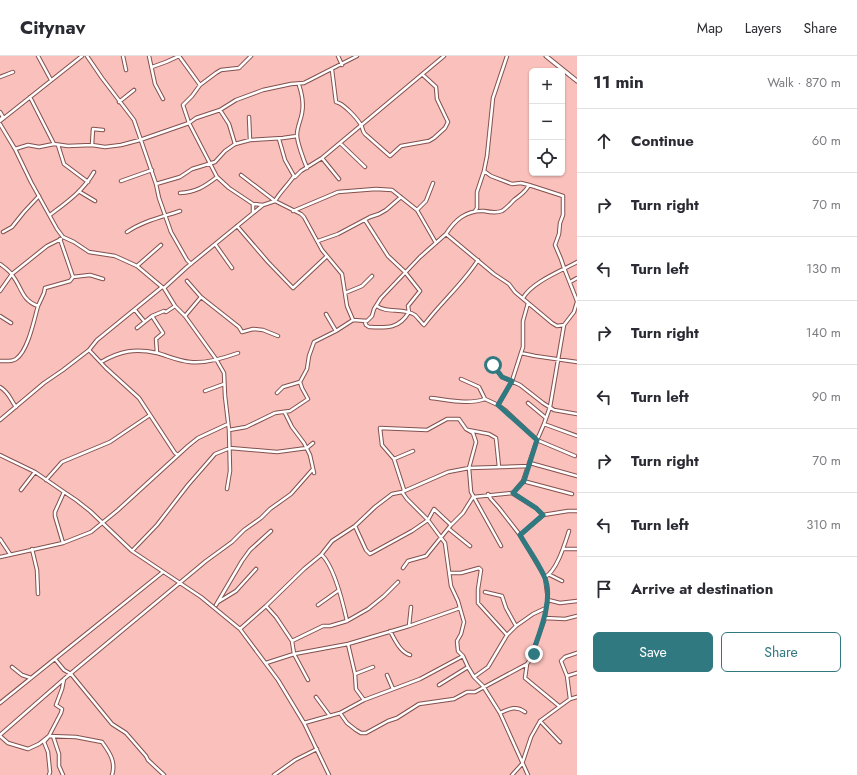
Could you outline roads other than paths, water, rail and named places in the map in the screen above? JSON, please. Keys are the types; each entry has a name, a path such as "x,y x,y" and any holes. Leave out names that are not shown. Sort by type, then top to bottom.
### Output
{"street":[{"path":"38,56 51,80"},
{"path":"0,122 82,56"},
{"path":"87,56 119,102 134,120 152,170 159,198 171,232 187,260 191,264"},
{"path":"123,56 126,70"},
{"path":"150,56 155,84 163,99"},
{"path":"152,67 179,56 200,85"},
{"path":"245,56 248,60"},
{"path":"251,56 239,68 221,70 200,85 183,105 189,123 217,177 229,188 253,204 263,205"},
{"path":"338,56 342,64"},
{"path":"15,149 28,145 39,147 56,145 92,145 105,147 140,140 189,123 196,118 220,110 236,100 263,90 291,84 299,85 332,70 357,56"},
{"path":"0,420 21,404 44,383 64,370 89,350 97,340 163,288 263,205 275,201 280,191 287,186 294,176 295,177 301,171 322,158 444,56"},
{"path":"475,211 477,208 477,192 487,156 493,98 507,56"},
{"path":"544,56 558,68"},
{"path":"544,56 577,82"},
{"path":"332,70 336,102 341,103 361,125 362,131 390,156 400,146 434,138 445,128 448,122 437,99 436,87 423,75"},
{"path":"0,77 13,72"},
{"path":"565,73 577,82"},
{"path":"299,85 304,102 297,136 307,168"},
{"path":"119,102 134,90"},
{"path":"30,97 56,145 64,164 88,182"},
{"path":"220,110 229,124 235,144"},
{"path":"0,112 3,117 0,122"},
{"path":"249,117 250,140"},
{"path":"0,122 57,230 63,237 74,242 88,252 115,256 137,266 163,288 216,359 224,373 229,430 230,471 227,489"},
{"path":"92,145 93,129 103,130"},
{"path":"156,184 180,177 192,168 217,160 225,151 235,144 250,140 297,136"},
{"path":"279,138 285,160 294,176"},
{"path":"340,143 365,166"},
{"path":"322,158 339,180"},
{"path":"121,181 152,170"},
{"path":"446,234 494,274 509,284 515,292 525,299 552,324 557,326 564,324 575,312 577,301 555,245 563,214 563,196 529,185 512,184 484,171"},
{"path":"50,215 80,192 94,172"},
{"path":"242,175 275,201 304,217 326,257 342,274 347,306 353,320"},
{"path":"180,194 201,188 217,177"},
{"path":"417,210 426,201 433,183"},
{"path":"277,393 283,387 300,382 307,369 309,356 314,342 336,331 353,320 365,321 372,316 374,309 381,298 405,272 446,234 460,216 475,211 490,212 503,210 526,192 529,185"},
{"path":"293,211 342,192 376,189 392,190 417,210 436,242"},
{"path":"80,192 95,201"},
{"path":"2,232 12,227 39,196"},
{"path":"318,241 338,234 386,210 401,197"},
{"path":"253,204 253,213"},
{"path":"127,232 136,226 180,211"},
{"path":"365,220 388,256 405,272 420,291 408,306 409,312 403,322 396,326 386,328 367,326 365,321"},
{"path":"238,226 268,262 293,288 326,257"},
{"path":"0,291 12,274 47,246 63,237"},
{"path":"60,239 74,277"},
{"path":"215,244 232,268"},
{"path":"137,266 161,245"},
{"path":"187,260 187,267"},
{"path":"377,306 382,310 409,312 416,316 424,325 434,311 465,279 478,260"},
{"path":"525,299 523,298 531,289 564,268 577,262"},
{"path":"0,264 12,274 23,294 30,303 38,306"},
{"path":"0,362 15,360 26,346 38,306 44,293 44,288 70,281 74,277 90,275 103,279"},
{"path":"345,293 362,286 372,276"},
{"path":"570,282 577,278"},
{"path":"187,281 202,297 239,327 242,332 253,329 263,330 278,336"},
{"path":"184,316 202,297"},
{"path":"498,405 512,381 523,347 523,321 528,303"},
{"path":"137,328 152,316 164,311 166,312 175,306"},
{"path":"135,310 144,321"},
{"path":"326,314 336,331"},
{"path":"0,316 11,323"},
{"path":"152,316 163,333 156,339 157,353"},
{"path":"513,493 524,481 537,440 550,407 564,324"},
{"path":"89,350 139,398 175,453 178,455"},
{"path":"101,362 120,352 126,351 157,353 190,362 224,358 238,353"},
{"path":"521,353 577,362"},
{"path":"493,365 502,377 512,381 550,407 561,412 577,414"},
{"path":"461,380 479,387 485,399 498,405 537,440 575,456"},
{"path":"229,430 246,427 275,413 285,413 308,399 300,382"},
{"path":"205,391 224,384"},
{"path":"0,387 11,396 16,407"},
{"path":"431,398 462,402 479,401 485,399"},
{"path":"528,402 546,418"},
{"path":"112,775 115,766 108,749 102,742 49,736 39,744 28,749 8,743 0,735 64,679 206,561 232,542 270,509 291,494 313,471 310,454 292,427 285,413"},
{"path":"46,480 62,462 110,442 150,415"},
{"path":"502,546 473,497 469,484 469,468 476,442 473,433 466,429 459,419 447,419 427,430 380,428 382,444 394,459 403,491 407,499 428,520 445,543 451,586 464,622 457,642 458,651 463,656 474,677 483,686 500,713 528,775"},
{"path":"0,557 63,543 85,534 101,523 198,438 228,424"},
{"path":"544,424 577,436"},
{"path":"466,429 489,434 496,438 499,467"},
{"path":"132,551 157,525 188,485 215,454 230,448 277,452 306,448 313,443"},
{"path":"394,459 413,451"},
{"path":"0,455 36,472 86,507 132,551 208,602 240,629 278,680 304,723 329,775"},
{"path":"240,629 321,555 332,541 355,526 374,507 392,494 403,491 448,472 469,468 529,464 577,476"},
{"path":"21,490 36,472"},
{"path":"524,481 572,494"},
{"path":"63,543 55,512 64,492"},
{"path":"403,568 408,561 426,556 451,525 463,513 473,497 488,494 513,493 536,508 543,515"},
{"path":"488,494 490,499 520,535 545,577 548,600 545,618 534,649 534,654 527,664 525,678 559,706"},
{"path":"355,526 366,550 370,554 412,531 428,520 434,509 451,525"},
{"path":"520,535 543,515 568,511 577,512"},
{"path":"449,529 470,546"},
{"path":"218,610 217,604 242,561 250,550 271,531"},
{"path":"545,577 550,575 563,549 569,531"},
{"path":"0,539 10,554"},
{"path":"32,549 38,594"},
{"path":"563,549 577,549"},
{"path":"321,555 327,560 332,570 347,621"},
{"path":"449,574 461,573 475,568 479,568 481,570 478,589 478,603 506,635"},
{"path":"208,602 217,604 236,592 256,569"},
{"path":"0,703 163,572"},
{"path":"550,575 562,581"},
{"path":"292,641 323,626 330,626 347,621 368,609 398,582"},
{"path":"318,605 339,590"},
{"path":"486,592 502,596 506,608 516,626"},
{"path":"548,600 560,603 577,601"},
{"path":"266,606 276,617 292,641 294,654 308,680"},
{"path":"409,626 411,607"},
{"path":"266,663 294,654 348,644 409,626 460,608"},
{"path":"474,677 488,667 506,635 533,614 546,608"},
{"path":"545,618 565,619 577,616"},
{"path":"390,631 400,648 406,654 410,655"},
{"path":"348,644 355,674 356,689 364,700"},
{"path":"570,699 566,676 561,661 562,659 577,653"},
{"path":"304,723 340,713 364,700 420,678 463,656"},
{"path":"55,659 64,670 71,674 112,724 126,733 148,760 164,775"},
{"path":"340,713 347,723 356,730 361,733 366,733 388,721 397,718 419,704 454,699 467,692 475,692 483,686 527,664"},
{"path":"12,667 22,675 31,678"},
{"path":"355,674 373,667"},
{"path":"439,686 468,667"},
{"path":"566,676 577,673"},
{"path":"387,675 393,689"},
{"path":"49,775 48,752 44,742 49,736 61,713 62,709 56,705 64,679"},
{"path":"316,697 330,716"},
{"path":"512,775 522,764 531,737 540,721 559,706 570,699 577,697"},
{"path":"500,713 510,708 520,708 525,712"},
{"path":"540,721 560,742"},
{"path":"53,736 59,754 59,766 63,775"},
{"path":"274,775 295,760 317,748"}]}
